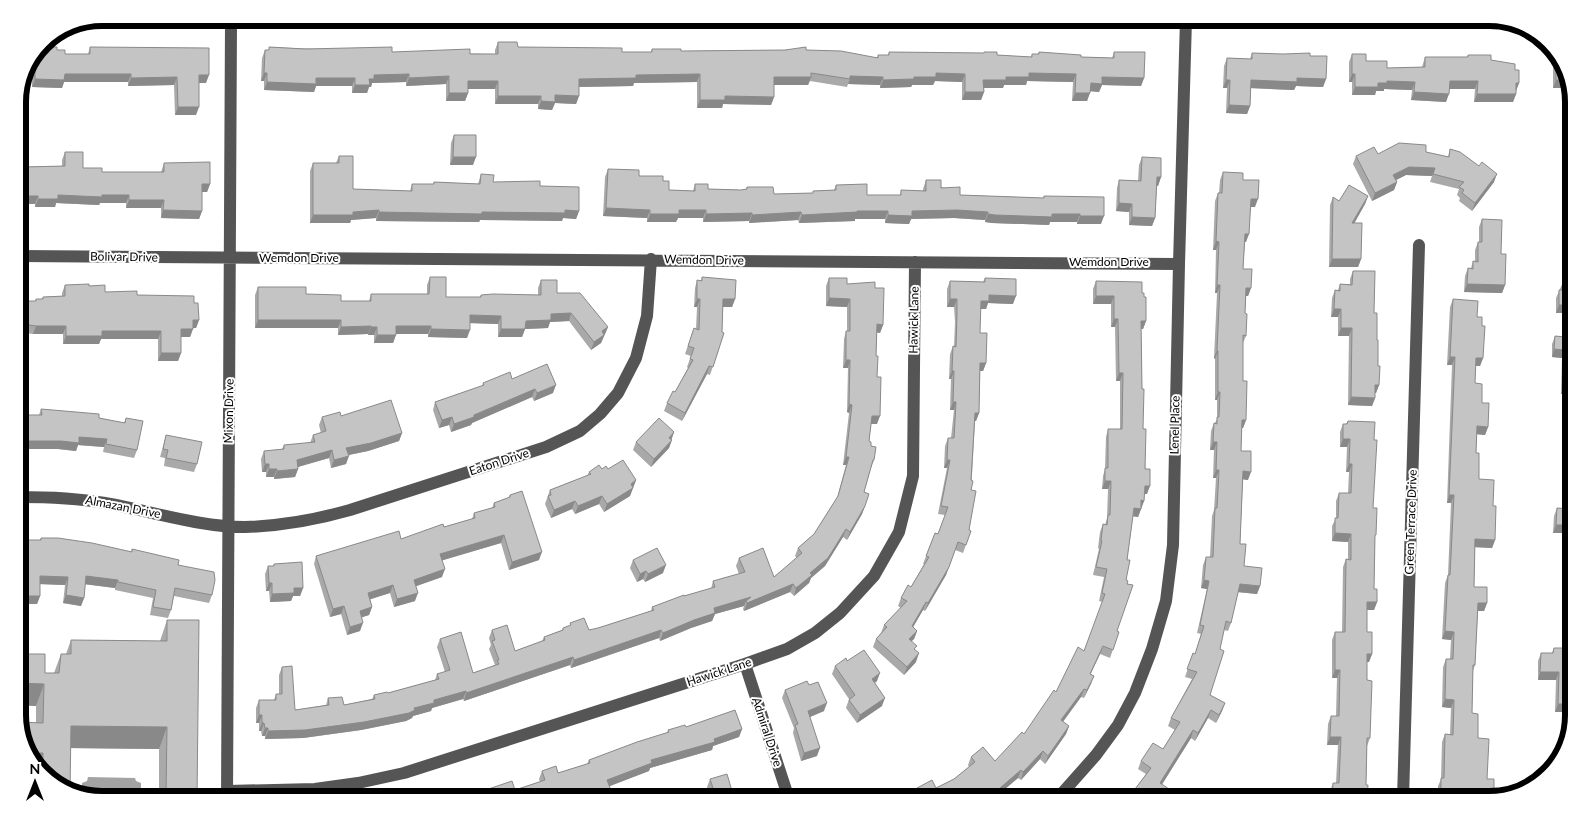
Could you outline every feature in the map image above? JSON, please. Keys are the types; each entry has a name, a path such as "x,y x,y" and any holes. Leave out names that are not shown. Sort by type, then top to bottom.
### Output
{"street":[{"name":"Mixon Drive","path":"228,791 231,26"},
{"name":"Lenel Place","path":"1066,791 1118,725 1135,693 1152,649 1166,601 1173,545 1186,26"},
{"name":"Green Terrace Drive","path":"1403,791 1419,244"},
{"name":"Bolivar Drive","path":"26,256 230,258"},
{"name":"Wemdon Drive","path":"230,258 1179,264"},
{"name":"Eaton Drive","path":"228,526 286,524 323,518 546,447 580,431 600,414 618,393 636,358 647,316 651,260"},
{"name":"Hawick Lane","path":"290,791 358,783 404,773 745,664 787,648 815,633 840,614 874,576 898,532 912,476 915,262"},
{"name":"Almazan Drive","path":"26,497 82,499 228,526"},
{"name":"Admiral Drive","path":"745,664 786,791"}],"shaded area":[{"path":"88,777 135,778 136,781 141,783 141,791 103,791 82,788 82,783 87,781"}],"building":[{"path":"498,42 517,42 518,47 622,48 622,52 652,52 652,49 681,49 681,51 785,50 806,47 806,50 841,51 878,58 878,55 889,55 889,52 997,52 997,55 1032,57 1032,54 1039,54 1039,52 1081,55 1081,57 1114,58 1114,52 1145,52 1144,78 1102,77 1102,84 1091,83 1090,93 1075,93 1076,74 1029,73 1029,77 983,80 984,92 965,92 965,74 936,73 936,77 883,80 883,77 850,76 850,79 811,73 811,77 774,77 774,97 725,96 725,100 700,100 700,74 636,75 636,78 579,79 579,96 555,95 555,102 541,101 541,96 498,96 498,81 468,81 468,93 449,93 449,76 409,78 409,74 374,75 374,79 369,79 370,85 355,85 355,78 316,78 316,84 267,82 267,73 264,73 265,50 269,50 269,47 305,49 392,47 392,52 470,49 470,54 498,54"},
{"path":"50,47 57,47 57,50 65,50 65,54 90,54 90,47 209,48 209,75 199,75 199,107 178,107 177,77 131,78 131,74 65,74 64,80 35,79 35,67"},
{"path":"1252,53 1310,53 1310,56 1327,56 1326,79 1297,78 1297,82 1251,80 1250,106 1229,105 1230,80 1226,80 1227,58 1252,59"},
{"path":"1352,54 1366,54 1366,61 1387,61 1387,68 1425,67 1425,57 1491,55 1491,60 1515,64 1515,70 1519,70 1519,83 1516,83 1516,94 1477,94 1478,81 1450,81 1449,94 1414,92 1415,82 1387,81 1387,83 1378,83 1378,87 1355,87 1355,74 1352,74"},
{"path":"1556,67 1561,80 1556,80"},
{"path":"454,135 476,135 476,157 453,157"},
{"path":"1399,143 1426,145 1426,152 1449,157 1450,149 1460,152 1479,166 1482,162 1497,174 1475,203 1462,193 1464,190 1459,187 1464,182 1433,174 1435,168 1409,167 1393,175 1397,182 1375,193 1356,156 1374,147 1378,154"},
{"path":"65,152 83,152 83,168 102,168 102,172 164,172 164,163 210,162 210,184 202,184 202,211 163,210 164,200 129,200 129,195 102,195 102,197 58,195 58,199 38,199 38,196 26,196 26,167 65,166"},
{"path":"339,156 353,156 353,189 412,191 412,184 434,184 434,182 480,184 481,174 494,175 493,182 540,181 540,186 579,187 579,211 565,210 565,213 482,212 482,214 379,212 379,210 353,212 353,215 313,215 313,163 339,163"},
{"path":"1142,157 1161,158 1161,177 1157,177 1155,218 1132,217 1132,204 1119,203 1119,180 1141,181"},
{"path":"608,169 639,170 639,176 663,176 663,181 669,181 669,190 695,191 695,184 708,184 708,189 741,190 747,189 747,187 773,187 774,194 813,193 813,191 836,190 836,185 867,184 867,195 901,195 901,190 926,191 926,180 941,180 941,188 960,187 960,195 1044,198 1044,196 1104,197 1104,216 1080,216 1080,214 1052,214 1052,217 995,215 988,214 988,212 957,210 912,211 912,216 888,215 888,211 802,215 801,212 752,215 752,213 706,214 706,210 679,210 679,214 650,214 650,210 606,208"},
{"path":"1223,172 1243,173 1243,180 1259,180 1258,199 1251,199 1249,234 1245,234 1243,269 1252,269 1251,288 1246,288 1246,336 1243,335 1243,381 1247,381 1246,420 1242,420 1241,451 1251,451 1251,472 1243,471 1240,544 1246,544 1244,566 1262,568 1260,586 1240,584 1231,623 1226,621 1220,649 1224,651 1210,695 1225,703 1219,715 1211,710 1198,733 1193,730 1160,783 1169,789 1168,791 1134,791 1151,768 1141,761 1153,743 1163,749 1180,722 1171,718 1197,672 1187,669 1193,653 1195,654 1204,626 1200,625 1209,581 1204,580 1206,557 1213,557 1219,470 1216,470 1217,442 1213,442 1214,423 1217,424 1217,417 1219,417 1220,392 1218,392 1217,350 1220,285 1217,285 1219,242 1216,241 1218,193 1222,193"},
{"path":"1349,185 1368,196 1352,223 1362,223 1361,259 1332,259 1333,197 1339,201"},
{"path":"1482,219 1502,220 1501,254 1506,254 1505,285 1467,284 1468,268 1473,269 1473,261 1478,262 1478,242 1482,242"},
{"path":"1353,271 1375,271 1374,313 1377,313 1378,366 1380,366 1379,385 1375,385 1375,398 1351,397 1352,328 1341,328 1341,309 1334,309 1335,290 1340,291 1340,284 1352,285"},
{"path":"430,277 446,277 446,297 481,297 481,295 493,294 541,295 541,280 557,280 557,293 580,293 608,327 602,331 604,335 594,342 571,313 551,314 551,320 526,321 525,329 501,329 501,316 470,315 470,330 431,329 431,326 396,326 396,335 377,335 377,327 371,326 341,327 341,320 258,320 258,287 306,287 306,294 341,295 341,301 371,301 371,294 429,294"},
{"path":"702,277 736,280 735,299 723,299 722,332 724,333 713,367 709,366 685,413 667,403 693,360 690,359 694,348 688,346 694,328 699,330 700,299 697,299 697,280 702,281"},
{"path":"829,278 847,278 847,284 875,282 875,288 884,288 883,325 877,324 876,356 878,356 877,377 881,377 880,416 872,416 869,441 871,446 876,447 864,492 869,494 865,506 850,532 846,529 828,558 796,588 793,584 747,603 746,601 751,597 714,608 715,613 663,633 661,630 574,660 573,657 466,693 466,691 434,700 434,703 414,708 415,710 409,713 364,722 305,730 268,731 268,728 265,728 264,723 262,723 262,715 259,715 259,700 276,700 276,694 282,694 282,667 292,666 295,710 329,705 328,698 342,697 344,705 375,699 374,695 439,679 437,674 450,670 440,639 461,632 473,673 499,664 492,641 495,640 492,630 507,625 515,651 545,640 544,637 563,630 563,628 571,625 570,623 584,618 589,630 598,628 654,610 652,607 684,595 715,587 713,581 745,572 739,558 763,548 774,577 802,553 798,548 814,534 838,496 849,457 846,457 852,405 849,404 850,360 846,360 846,331 850,331 850,299 829,298"},
{"path":"985,278 1016,279 1016,296 989,295 989,301 981,301 980,333 987,333 986,363 980,363 979,413 975,413 971,480 973,481 971,490 976,491 969,530 971,531 966,545 958,542 949,567 912,626 917,631 909,639 917,646 914,649 919,653 907,667 876,639 887,627 884,625 907,601 901,598 908,585 911,587 929,557 926,556 935,533 938,534 948,507 941,506 950,460 947,460 948,438 954,438 956,402 953,402 954,371 952,371 953,346 956,347 957,314 957,299 950,299 950,281 985,282"},
{"path":"1096,281 1142,282 1142,293 1146,297 1146,321 1141,321 1142,389 1144,389 1143,429 1146,429 1145,469 1150,469 1150,486 1145,486 1144,501 1141,500 1141,509 1134,508 1127,560 1130,560 1126,580 1128,581 1127,584 1133,585 1117,631 1119,632 1113,650 1103,646 1090,674 1094,676 1087,690 1084,689 1061,720 1069,726 1048,756 1043,751 1023,772 1021,770 996,791 918,791 917,788 932,780 936,788 954,779 975,762 971,757 983,747 995,761 1022,732 1024,734 1054,690 1056,692 1078,647 1084,651 1105,594 1102,593 1107,569 1096,567 1102,541 1103,524 1107,525 1108,515 1110,515 1111,481 1105,481 1105,468 1108,468 1108,429 1122,429 1123,373 1119,373 1118,319 1114,319 1114,296 1096,296"},
{"path":"1563,282 1565,282 1565,305 1559,305 1559,290 1562,290"},
{"path":"65,285 105,285 105,292 137,291 137,295 194,296 194,303 198,303 199,320 193,320 193,329 181,329 181,353 161,353 161,331 102,331 102,336 66,336 66,326 36,326 26,324 26,301 36,301 36,299 43,299 43,297 65,296"},
{"path":"1453,299 1478,301 1477,317 1482,317 1482,326 1485,326 1483,358 1476,358 1475,383 1482,384 1482,403 1489,403 1488,427 1477,426 1476,453 1479,453 1479,479 1494,480 1493,506 1496,506 1495,540 1475,539 1474,587 1487,587 1487,603 1478,603 1475,665 1473,665 1472,713 1478,714 1478,738 1489,739 1487,779 1494,779 1494,790 1488,791 1441,791 1441,778 1444,778 1445,734 1453,735 1454,700 1445,699 1446,659 1453,659 1454,632 1445,631 1454,495 1449,495 1455,357 1450,357"},
{"path":"1555,336 1565,337 1565,350 1554,349"},
{"path":"1565,350 1565,386 1564,386"},
{"path":"547,364 556,385 537,393 535,389 474,415 474,417 454,424 452,417 442,420 435,402 484,385 483,383 510,372 512,379"},
{"path":"391,400 402,433 371,443 346,448 349,456 334,460 332,450 297,460 298,469 277,471 277,469 269,469 269,464 265,464 264,451 284,449 284,445 315,442 313,435 326,431 322,417 340,412 341,416"},
{"path":"41,409 99,414 99,418 125,423 126,418 143,421 137,450 106,444 107,439 79,437 79,443 26,441 26,415 42,415"},
{"path":"659,418 674,432 669,438 672,440 654,459 636,442"},
{"path":"1348,421 1375,422 1374,440 1377,440 1373,508 1377,508 1374,589 1377,589 1377,602 1367,602 1367,632 1372,632 1372,654 1367,654 1367,680 1372,681 1370,738 1367,738 1366,785 1368,785 1368,791 1333,791 1333,783 1339,783 1341,737 1330,737 1331,716 1339,716 1340,670 1335,670 1335,632 1345,632 1346,559 1351,560 1351,534 1335,533 1339,493 1351,493 1352,464 1349,464 1350,439 1343,439 1343,424 1347,424"},
{"path":"166,435 202,442 197,464 166,458 168,450 163,449"},
{"path":"623,460 636,480 631,484 633,488 607,504 602,496 578,506 575,501 554,510 548,496 551,495 550,490 591,474 589,472 599,465 602,469 606,466 608,469"},
{"path":"522,491 542,552 512,562 504,535 440,554 445,569 414,580 418,593 397,599 393,585 368,593 372,607 360,611 363,623 350,627 344,606 333,609 316,556 399,531 401,539 443,524 444,527 475,518 474,513 495,507 494,503"},
{"path":"1557,508 1565,508 1565,525 1556,525"},
{"path":"41,538 58,538 132,552 132,549 179,560 178,565 214,572 215,580 212,595 175,588 171,610 153,607 156,590 118,582 118,580 86,576 84,598 66,595 68,577 40,576 40,596 26,596 26,540 41,540"},
{"path":"657,548 666,565 648,574 646,571 640,574 633,560"},
{"path":"302,562 303,588 294,588 294,593 272,594 272,583 269,583 268,566"},
{"path":"167,620 199,620 197,791 166,791 167,727 71,726 70,783 60,778 60,757 43,757 43,753 37,753 30,739 27,722 43,723 44,684 26,683 26,654 45,654 45,673 59,673 61,654 71,654 71,640 167,641"},
{"path":"1554,648 1565,648 1565,704 1558,704 1559,672 1540,672 1541,653 1553,653"},
{"path":"864,650 880,673 872,679 885,698 860,715 849,700 855,695 835,666 846,658 847,661"},
{"path":"807,681 809,685 818,682 827,703 808,711 820,748 804,753 795,725 798,724 785,690"},
{"path":"735,710 742,729 714,739 715,742 651,760 652,763 607,780 611,791 483,791 512,781 515,790 545,780 542,771 556,766 558,773 590,763 589,760 669,732 668,730 685,725 686,727"},
{"path":"727,774 732,791 714,791 710,779"}]}
